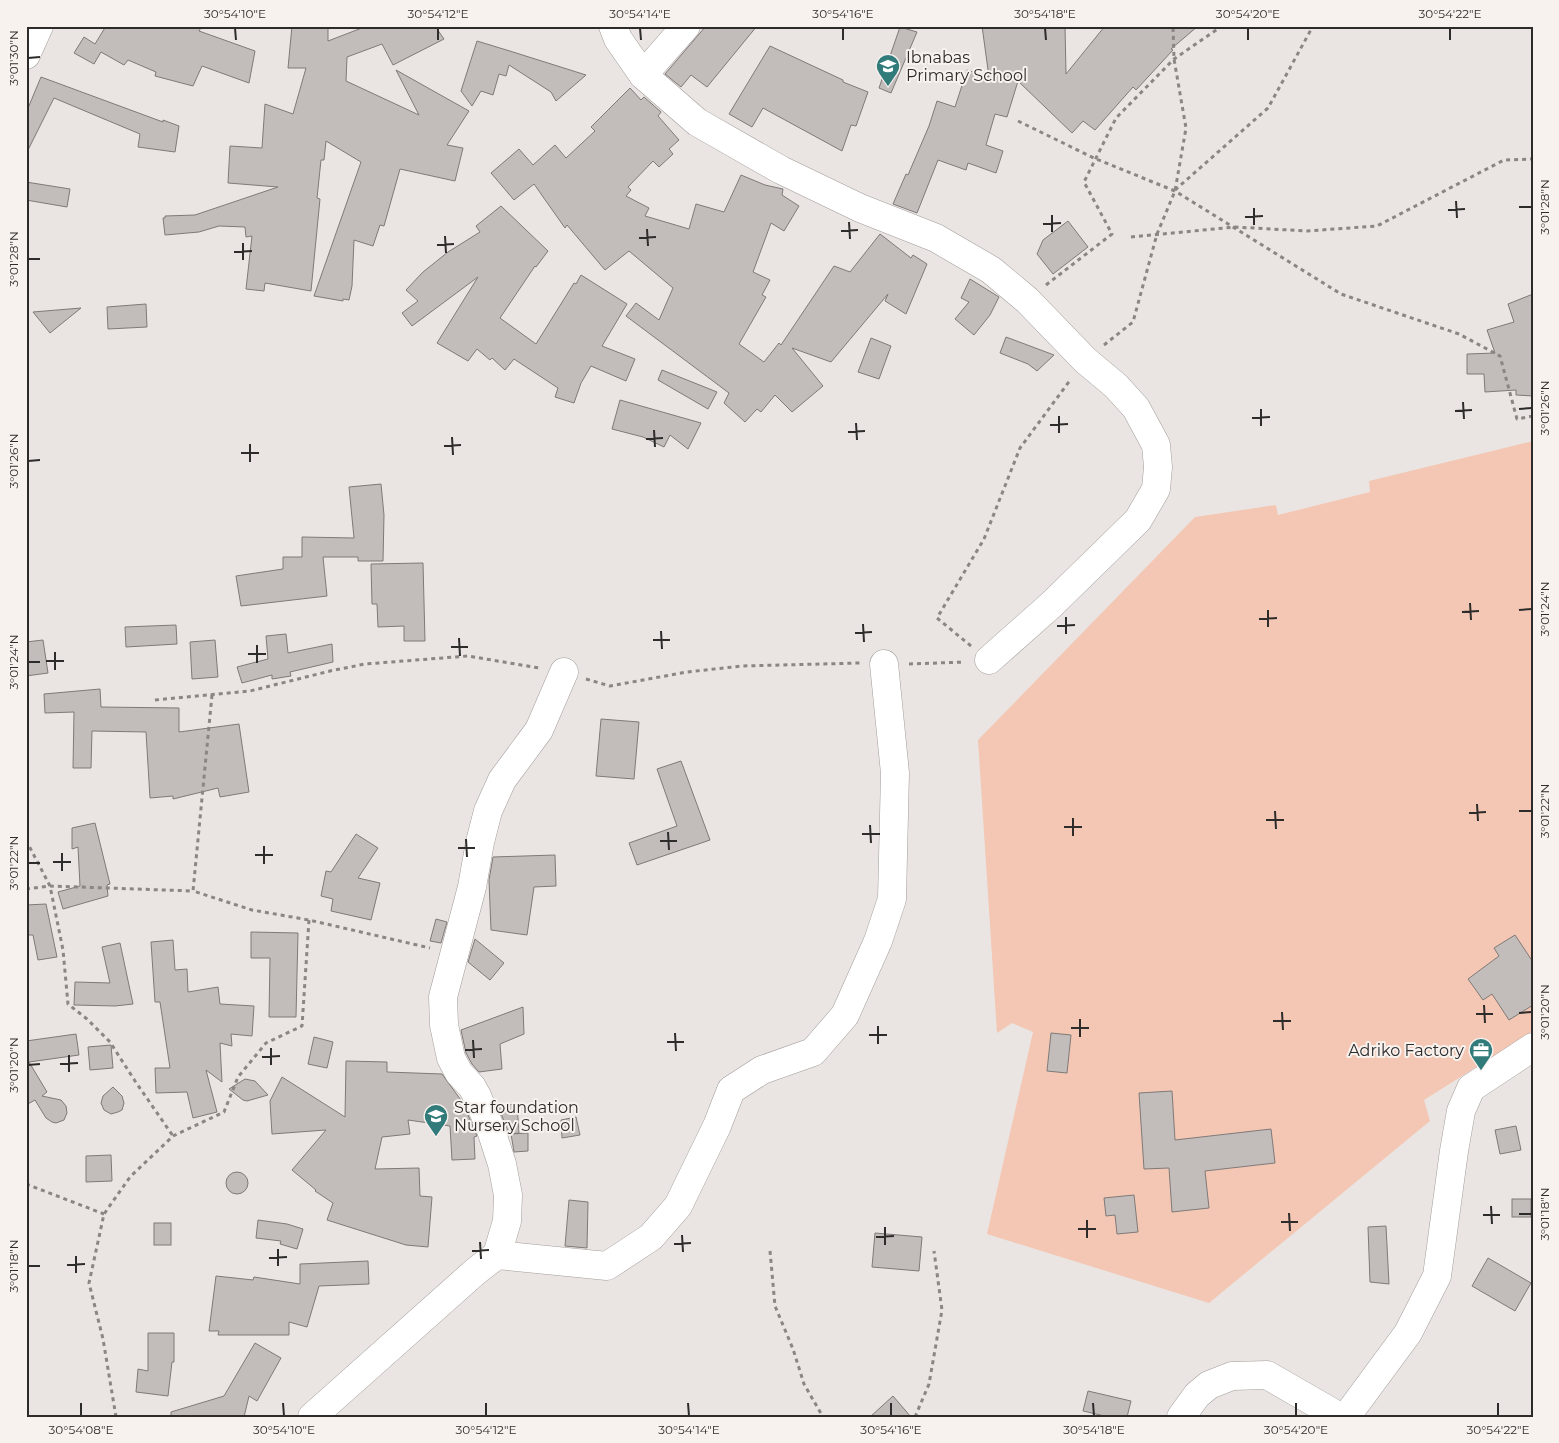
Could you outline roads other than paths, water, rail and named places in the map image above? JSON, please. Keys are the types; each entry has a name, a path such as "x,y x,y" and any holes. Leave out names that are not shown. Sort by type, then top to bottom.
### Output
{"street":[{"path":"26,55 39,26"},
{"path":"613,26 618,39 643,75 697,122 781,170 860,208 936,238 991,270 1027,300 1085,360 1116,386 1136,408 1156,445 1158,467 1156,489 1138,520 1051,605 989,660"},
{"path":"643,75 686,26"},
{"path":"497,1255 607,1266 652,1237 678,1206 717,1126 731,1090 762,1070 813,1052 845,1015 878,941 892,899 895,773 884,664"},
{"path":"312,1417 476,1271 497,1255 507,1221 508,1204 502,1164 477,1096 472,1087 454,1066 444,1025 443,997 472,887 488,811 502,780 539,730 564,672"},
{"path":"1346,1417 1408,1333 1437,1276 1461,1111 1471,1088 1533,1047"},
{"path":"1181,1417 1197,1395 1209,1385 1232,1376 1267,1375 1340,1417"}],"place":[{"name":"Ibnabas Primary School","path":"888,87"},
{"name":"Adriko Factory","path":"1481,1071"},
{"name":"Star foundation Nursery School","path":"436,1137"}]}
